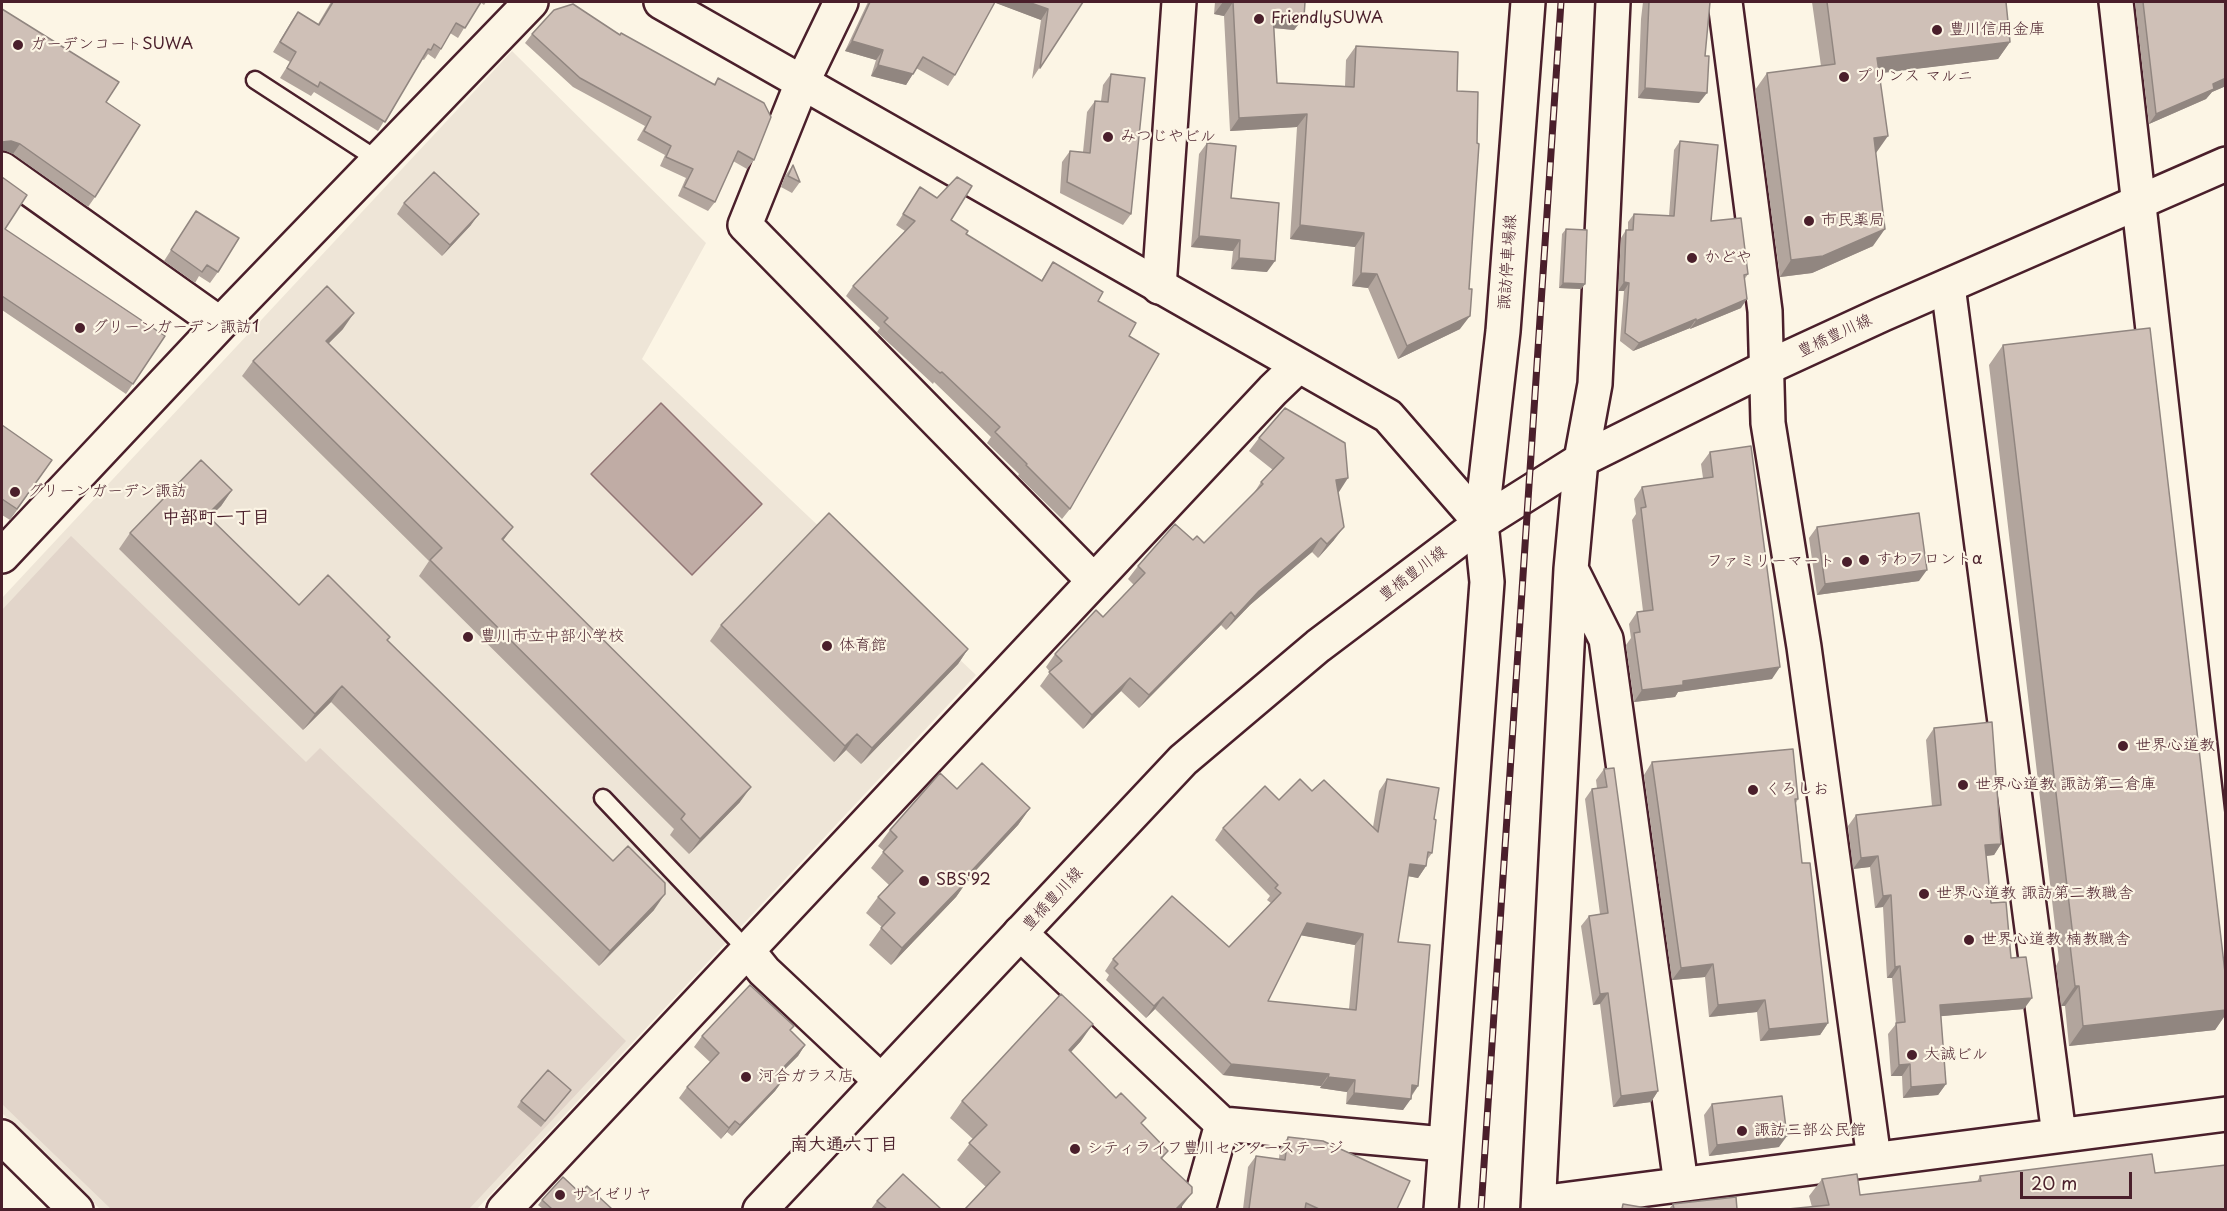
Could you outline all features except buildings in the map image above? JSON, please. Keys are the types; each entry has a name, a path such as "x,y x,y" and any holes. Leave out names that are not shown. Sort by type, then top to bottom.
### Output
{"street":[{"path":"2,556 220,324 531,2"},
{"path":"661,2 1388,416 1481,523"},
{"path":"841,2 802,83 745,225 1093,580"},
{"path":"1159,287 1179,2"},
{"name":"諏訪停車場線","path":"1441,1209 1486,582 1481,523 1503,331 1528,2"},
{"path":"1613,2 1595,384 1581,460 1571,569 1538,1206 1681,1184 2226,1114"},
{"path":"1725,2 1765,311 1768,423 1807,670 1874,1159"},
{"path":"2116,2 2226,977"},
{"name":"豊橋豊川線","path":"760,1209 1183,760 1318,646 1481,523 1581,460 1768,367 2226,164"},
{"path":"2,169 220,324"},
{"path":"1948,286 2059,1135"},
{"path":"504,1209 1093,580 1298,366"},
{"path":"1571,569 1606,639 1681,1184"},
{"path":"1020,933 1221,1124 1444,1144"},
{"path":"747,950 764,971 881,1081"},
{"path":"1198,1209 1221,1124"},
{"path":"2,1137 76,1209"}],"lane":[{"path":"255,80 378,160"},
{"path":"603,798 747,950"}],"shaded area":[{"name":"豊川市立中部小学校","path":"512,51 706,243 642,359 976,675 477,1209 100,1209 2,1113 2,598"},
{"path":"661,403 762,504 692,575 591,474"},
{"path":"71,536 306,762 320,748 626,1041 469,1209 111,1209 2,1104 2,610"}],"railway":[{"path":"1481,1210 1561,2"}],"place":[{"name":"FriendlySUWA","path":"1259,19"},
{"name":"豊川信用金庫","path":"1937,30"},
{"name":"ガーデンコートSUWA","path":"18,45"},
{"name":"プリンス マルニ","path":"1844,77"},
{"name":"みつじやビル","path":"1108,137"},
{"name":"市民薬局","path":"1809,221"},
{"name":"かどや","path":"1692,258"},
{"name":"グリーンガーデン諏訪1","path":"80,328"},
{"name":"グリーンガーデン諏訪","path":"15,492"},
{"name":"すわフロントα","path":"1864,560"},
{"name":"ファミリーマート","path":"1847,562"},
{"name":"豊川市立中部小学校","path":"468,637"},
{"name":"体育館","path":"827,646"},
{"name":"世界心道教","path":"2123,746"},
{"name":"世界心道教 諏訪第二倉庫","path":"1963,785"},
{"name":"くろしお","path":"1753,790"},
{"name":"SBS'92","path":"924,881"},
{"name":"世界心道教 諏訪第二教職舎","path":"1924,894"},
{"name":"世界心道教 楠教職舎","path":"1969,940"},
{"name":"大誠ビル","path":"1912,1055"},
{"name":"河合ガラス店","path":"746,1077"},
{"name":"諏訪三部公民館","path":"1742,1131"},
{"name":"シティライフ豊川センターステージ","path":"1075,1149"},
{"name":"サイゼリヤ","path":"560,1195"}],"district":[{"name":"中部町一丁目","path":"216,518"},
{"name":"南大通六丁目","path":"844,1145"}]}
